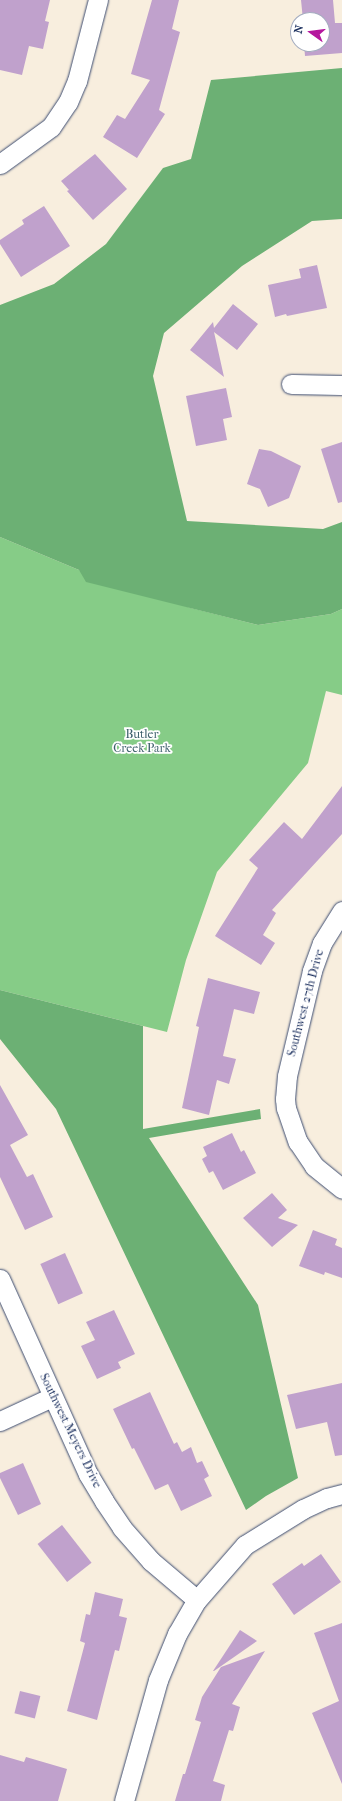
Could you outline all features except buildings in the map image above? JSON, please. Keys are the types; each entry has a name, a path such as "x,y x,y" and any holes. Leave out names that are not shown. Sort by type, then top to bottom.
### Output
{"street":[{"path":"0,164 52,127 68,102 77,81 87,47 98,0"},
{"path":"291,384 342,385"},
{"name":"Southwest 27th Drive","path":"342,911 322,942 312,971 287,1076 285,1098 286,1108 298,1142 314,1166 342,1189"},
{"name":"Southwest Meyers Drive","path":"0,1279 88,1474 122,1528 151,1561 197,1600"},
{"path":"0,1421 52,1397"},
{"path":"124,1801 158,1680 177,1634 197,1600 245,1545 303,1509 327,1498 342,1494"}],"green space":[{"path":"342,68 342,219 312,221 242,266 164,333 153,376 187,521 323,529 342,522 342,609 331,614 258,625 86,582 79,570 0,537 0,305 54,284 106,244 163,168 191,159 211,80"},
{"name":"Butler Creek Park","path":"0,537 79,570 191,608 258,625 331,614 342,609 342,695 326,691 308,763 217,872 186,960 167,1032 0,990"},
{"path":"0,990 143,1026 143,1129 260,1109 261,1119 149,1138 258,1305 298,1478 266,1496 246,1510 56,1109 0,1039"}]}
